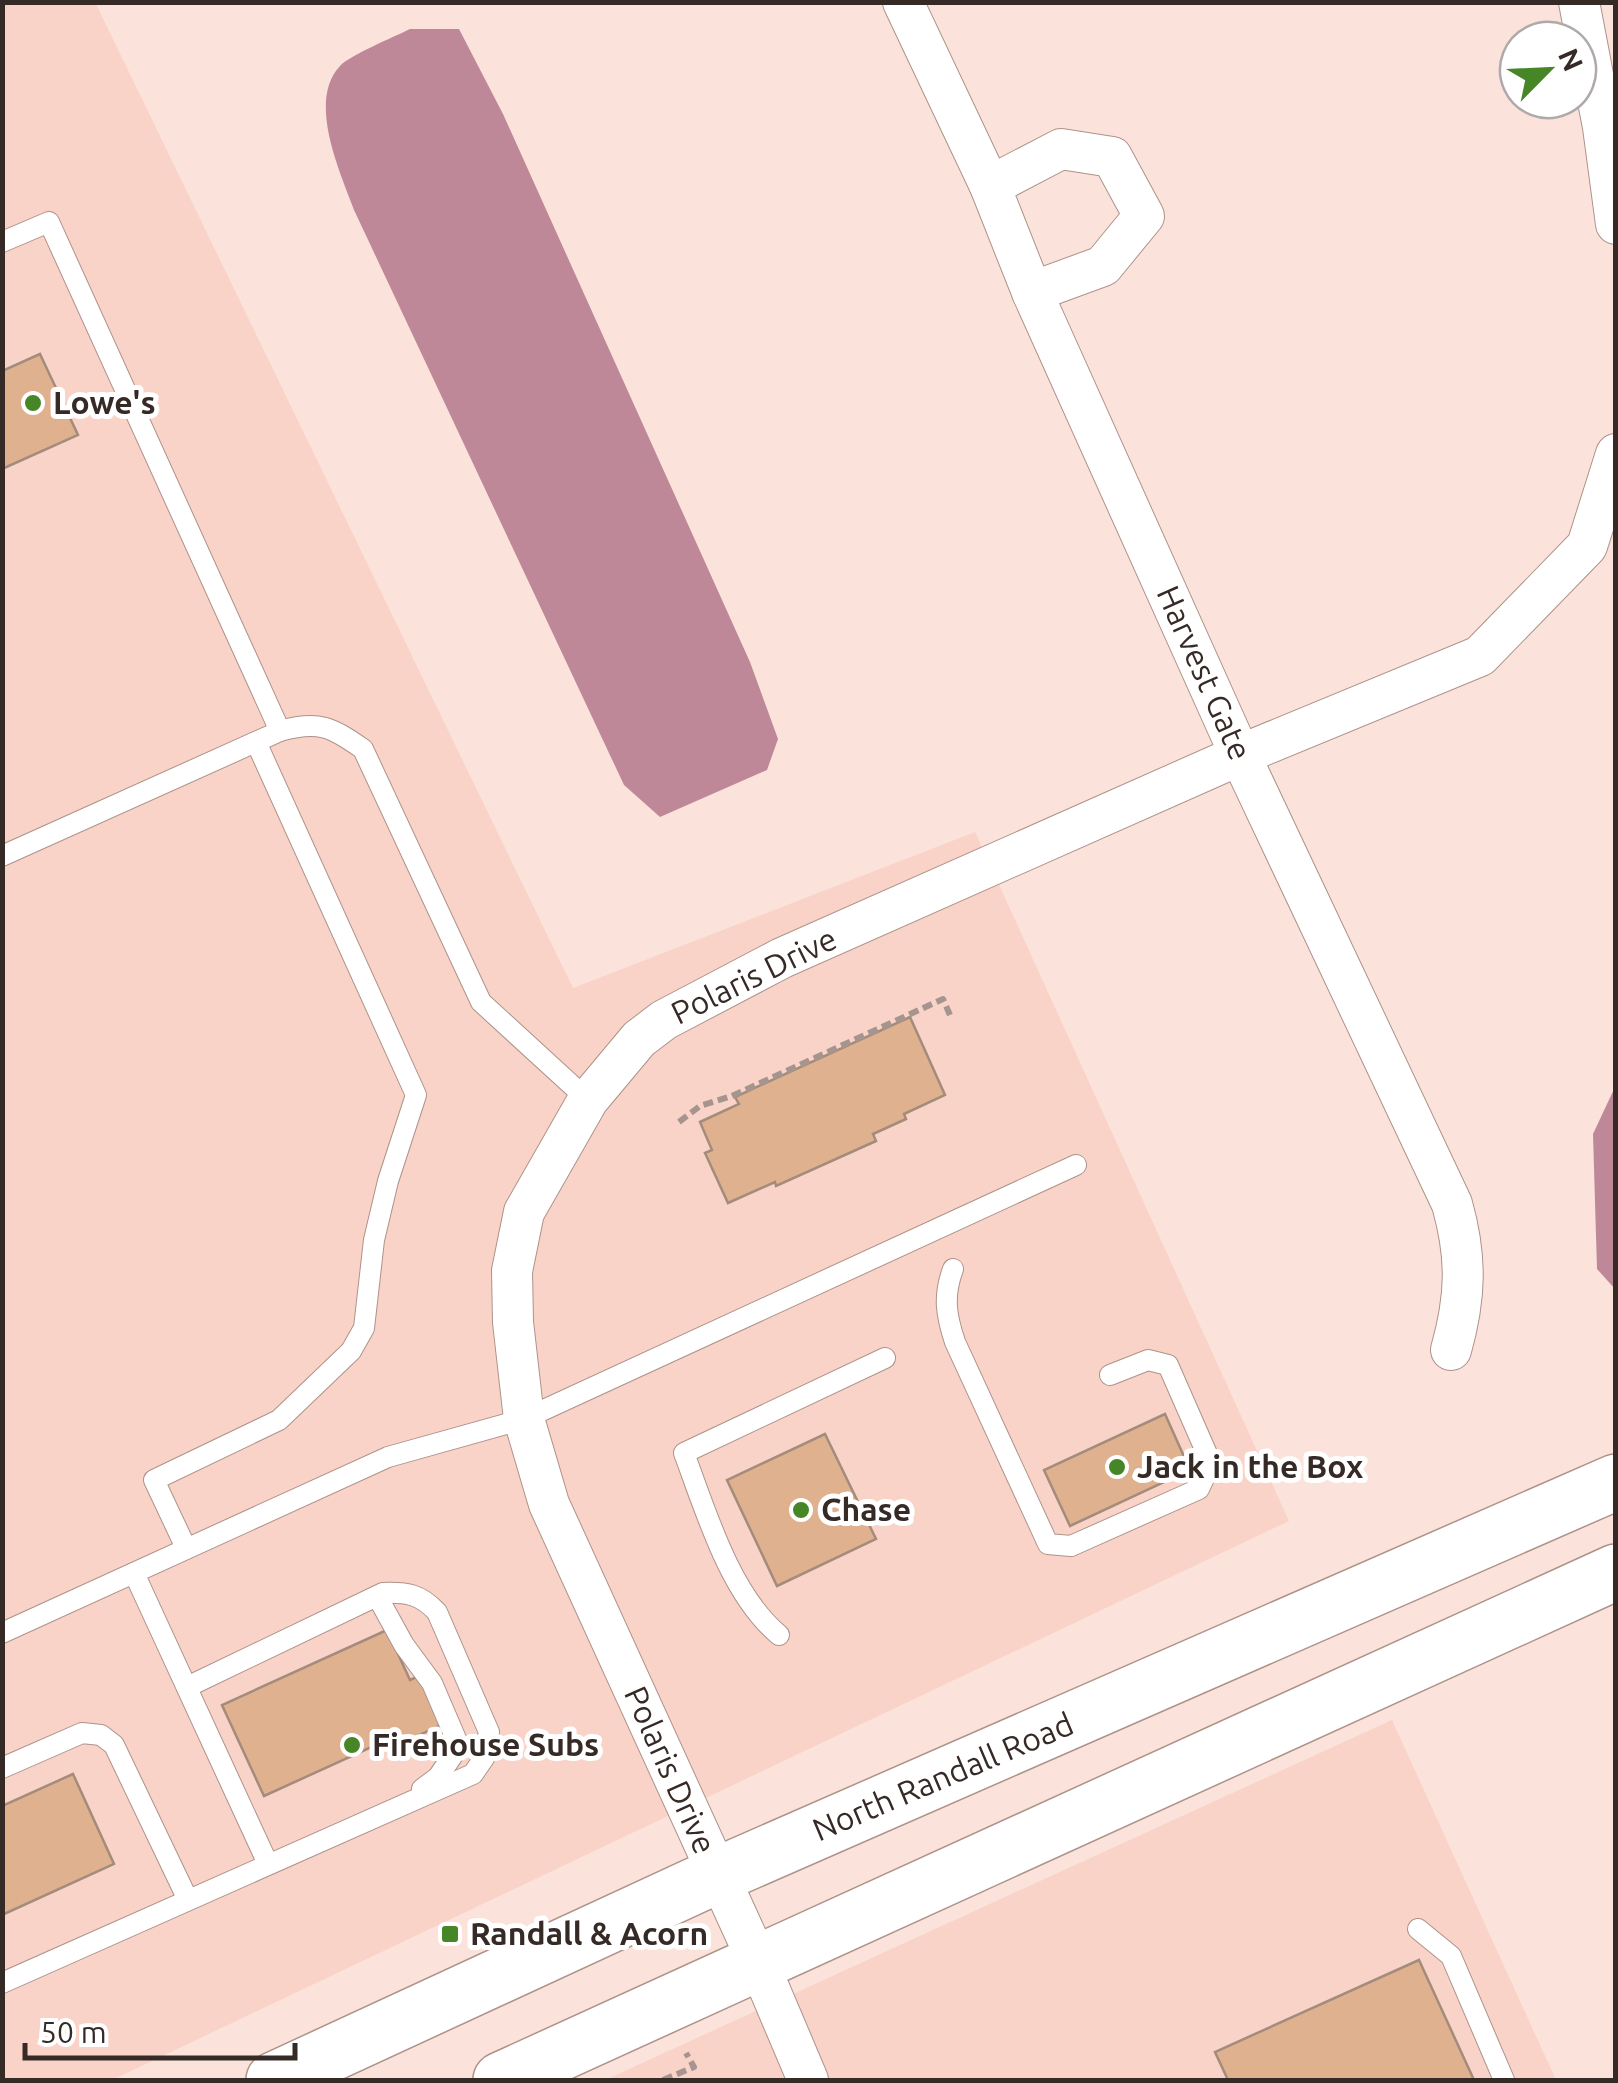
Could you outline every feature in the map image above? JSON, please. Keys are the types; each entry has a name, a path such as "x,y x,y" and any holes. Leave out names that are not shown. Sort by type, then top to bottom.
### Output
{"main road":[{"name":"North Randall Road","path":"274,2080 718,1875 1616,1482"},
{"path":"500,2080 1616,1572"}],"street":[{"name":"Harvest Gate","path":"903,2 990,186 1032,292 1240,755 1452,1204 1463,1242 1464,1288 1451,1350"},
{"path":"1579,2 1603,126 1616,224"},
{"path":"990,186 1062,149 1112,157 1144,216 1103,266 1032,292"},
{"name":"Polaris Drive","path":"808,2080 549,1504 524,1418 512,1322 512,1272 524,1212 588,1100 639,1039 664,1020 718,989 1240,755 1480,656 1587,546 1616,454"}],"lane":[{"path":"2,242 49,222 280,730"},
{"path":"2,856 280,730 307,724 332,728 363,749 480,1002 588,1100"},
{"path":"186,1548 154,1480 278,1420 351,1351 364,1328 374,1240 416,1094 256,742"},
{"path":"2,1633 388,1457 524,1418 1076,1164"},
{"path":"953,1269 947,1286 946,1313 955,1342 1048,1544 1071,1546 1199,1490 1211,1463 1168,1365 1148,1360 1110,1375"},
{"path":"779,1635 749,1603 709,1521 684,1454 885,1358"},
{"path":"134,1572 268,1864"},
{"path":"2,1983 473,1774 484,1758 489,1732 437,1612 423,1597 404,1592 377,1596 187,1687"},
{"path":"377,1596 404,1645 432,1683 459,1746 438,1777 391,1810"},
{"path":"2,1768 82,1733 102,1735 114,1745 188,1900"},
{"path":"1418,1929 1450,1956 1504,2080"}],"path":[{"path":"679,1122 700,1106 732,1096 943,1000 950,1015"},
{"path":"663,2080 694,2067 686,2052"}],"shaded area":[{"path":"95,2 573,988 975,832 1289,1521 112,2080 3,2080 2,3"},
{"path":"410,29 459,29 503,114 750,662 778,739 767,770 660,817 624,785 354,210 335,157 326,117 331,81 345,62"},
{"path":"1615,1087 1615,1289 1597,1269 1593,1134"},
{"path":"1392,1720 1556,2080 605,2080"}],"building":[{"name":"Lowe's","path":"40,354 78,435 2,469 2,371"},
{"path":"910,1017 945,1095 873,1134 876,1141 728,1203 705,1153 712,1150 700,1122 739,1104 735,1097"},
{"path":"1165,1414 1190,1470 1070,1526 1044,1470"},
{"name":"Chase","path":"825,1434 876,1539 777,1586 727,1480"},
{"path":"387,1630 410,1680 419,1676 441,1725 392,1748 389,1739 264,1796 222,1705"},
{"path":"73,1774 114,1864 2,1915 2,1806"},
{"path":"1419,1960 1474,2080 1228,2080 1215,2052"}],"place":[{"name":"Lowe's","path":"33,403"},
{"name":"Jack in the Box","path":"1117,1467"},
{"name":"Chase","path":"801,1510"},
{"name":"Firehouse Subs","path":"352,1745"},
{"name":"Randall & Acorn","path":"450,1934"}]}
